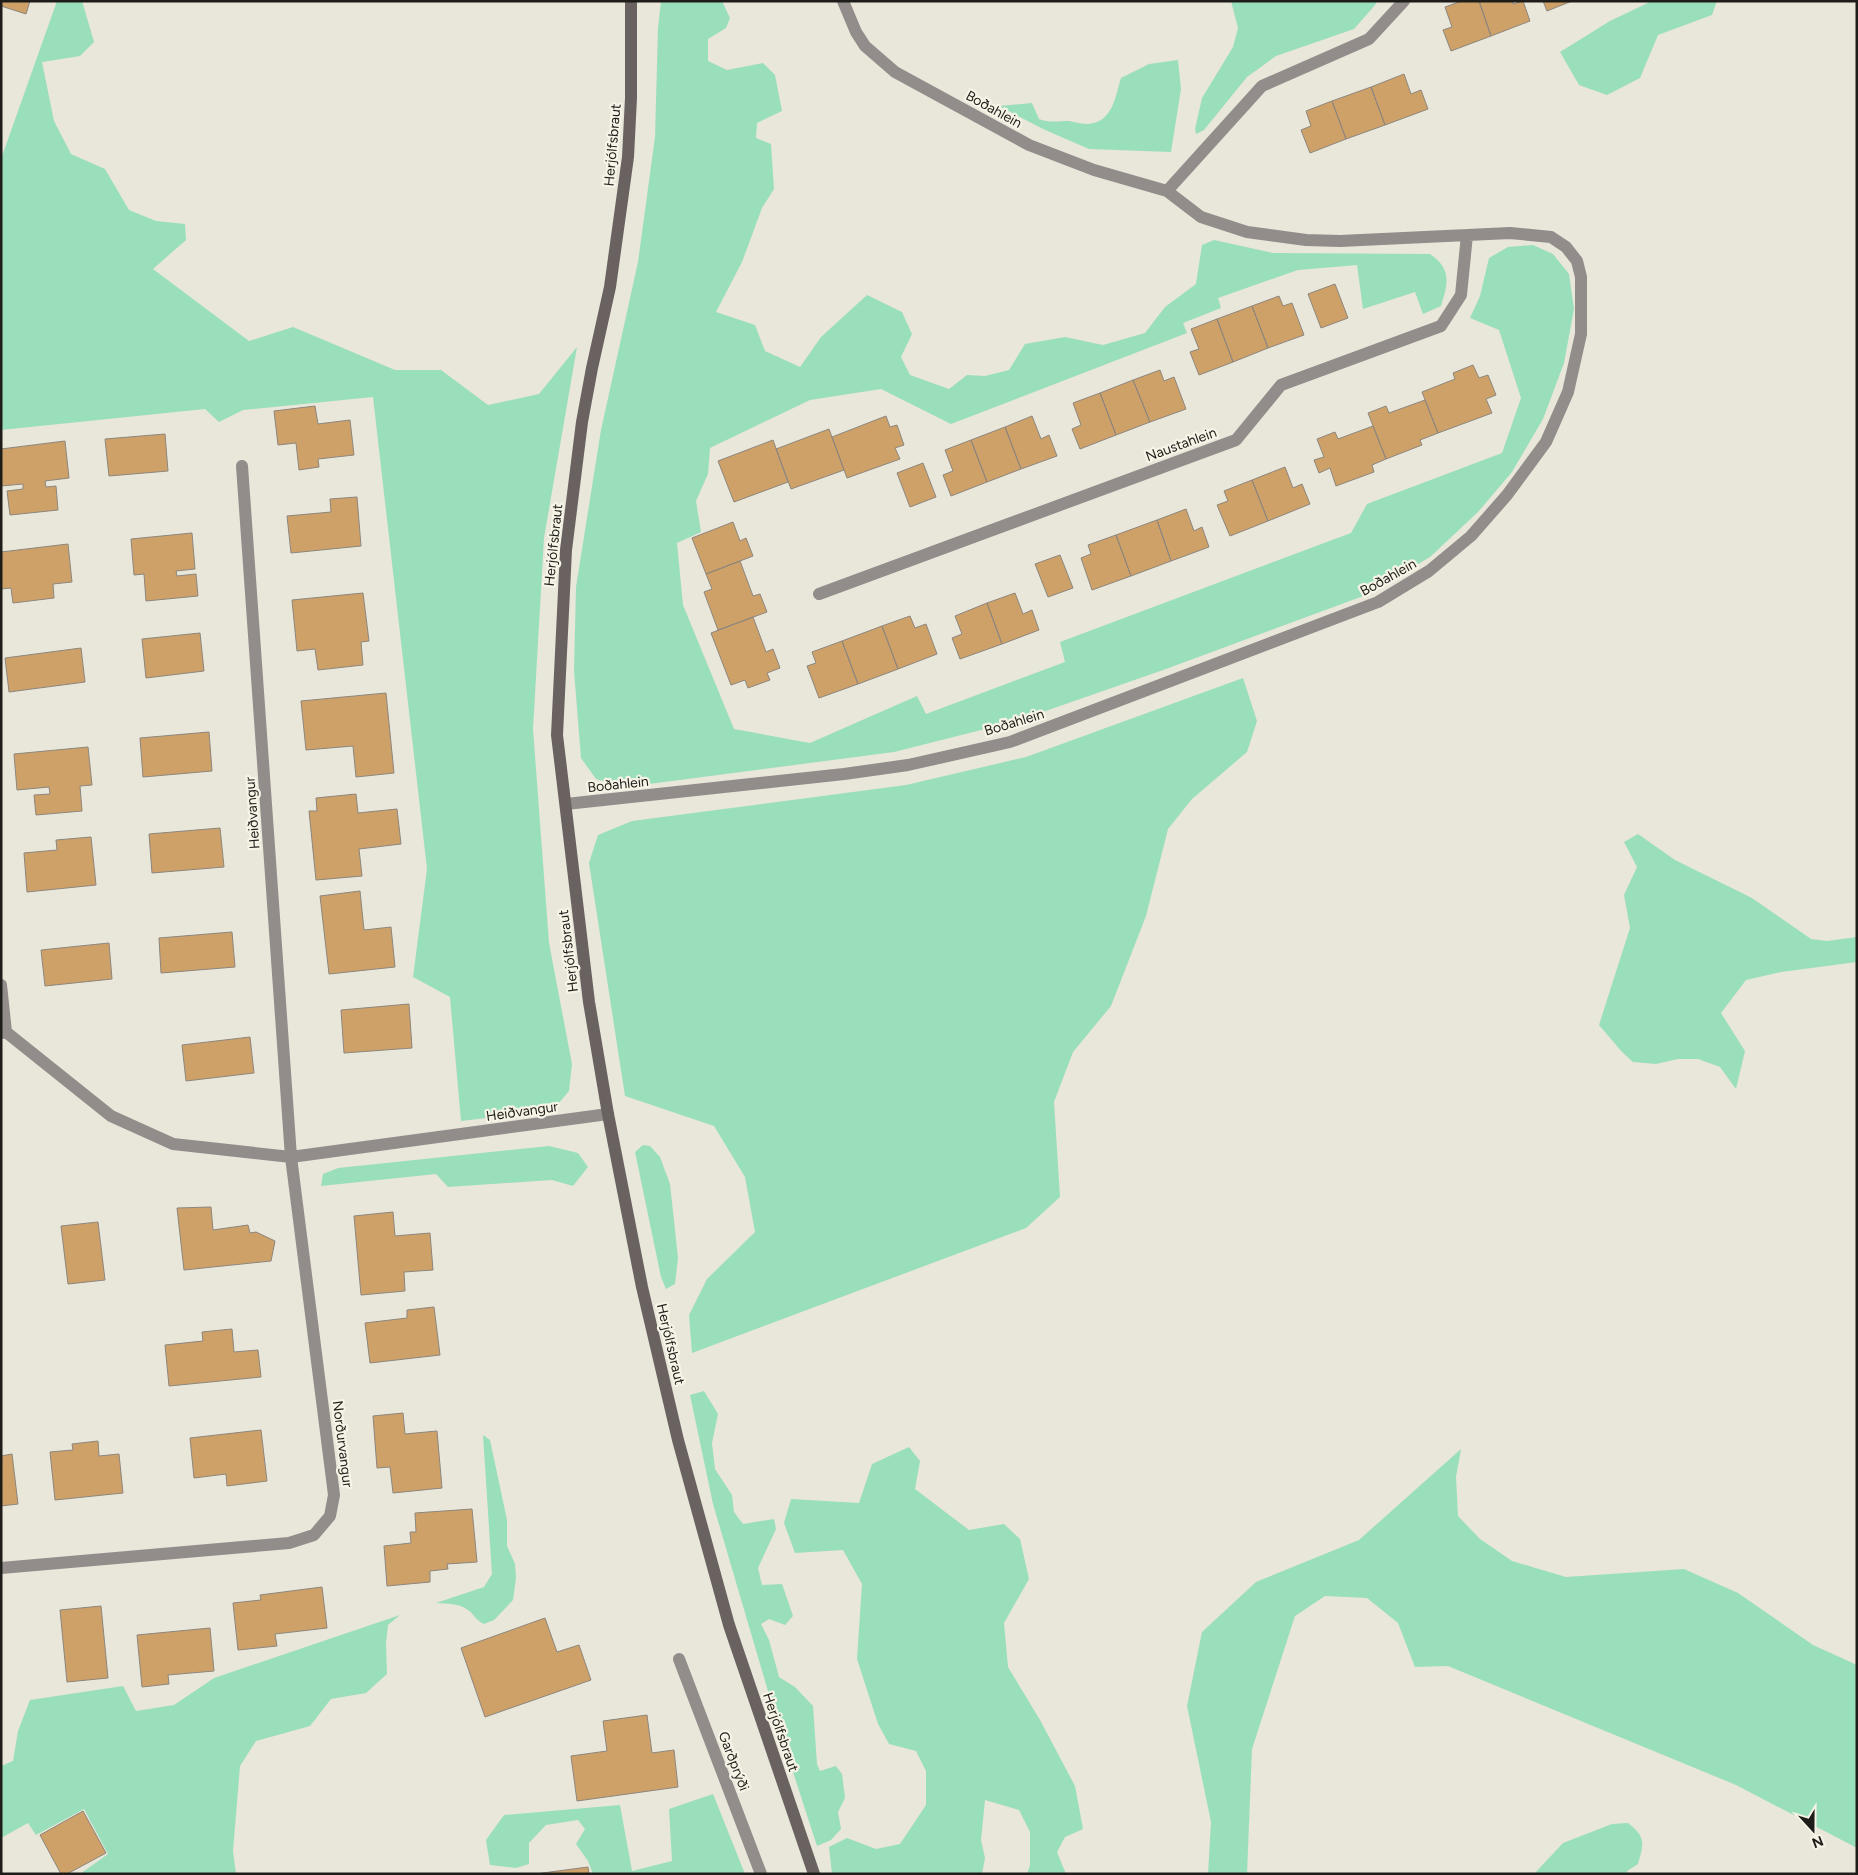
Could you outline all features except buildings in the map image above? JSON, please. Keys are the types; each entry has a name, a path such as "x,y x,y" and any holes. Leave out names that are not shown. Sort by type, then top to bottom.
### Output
{"street":[{"name":"Herjólfsbraut","path":"631,1 631,98 625,185 610,287 582,422 566,550 557,735 589,1002 608,1114 642,1287 678,1440 729,1625 814,1874"},
{"name":"Boðahlein","path":"566,804 729,788 853,773 908,765 1010,742 1378,602 1444,560 1471,536 1507,495 1536,455 1549,435 1568,392 1581,334 1581,277 1577,261 1566,247 1551,237 1510,233 1340,241 1306,240 1247,232 1201,217 1167,191 1094,170 1029,145 895,72 865,46 856,32 843,1"},
{"path":"1167,191 1262,86 1369,39 1404,1"},
{"name":"Naustahlein","path":"819,594 1236,440 1281,385 1441,326 1461,295 1467,235"},
{"name":"Heiðvangur","path":"242,466 292,1157"},
{"name":"Heiðvangur","path":"1,985 4,1032 111,1116 173,1144 292,1157 608,1114"},
{"name":"Norðurvangur","path":"1,1568 290,1543 314,1535 330,1516 334,1495 292,1157"},
{"name":"Garðprýði","path":"679,1659 761,1874"}],"green space":[{"path":"57,1 82,1 94,42 80,56 42,62 54,121 71,154 105,169 129,210 156,221 185,224 186,240 153,269 249,341 293,327 395,370 441,370 488,405 539,394 577,347 544,538 533,729 549,943 572,1064 569,1091 553,1110 461,1121 450,997 413,977 427,869 373,397 243,410 219,422 205,409 1,430 1,159"},
{"path":"661,1 722,1 730,18 726,28 708,39 708,61 727,70 763,63 775,75 782,111 757,123 756,138 771,144 774,189 762,208 742,262 716,312 755,325 765,351 800,367 821,337 867,295 902,312 912,334 901,357 910,375 949,389 967,375 985,376 1009,370 1025,344 1065,337 1103,345 1145,333 1165,307 1196,284 1202,245 1214,240 1273,253 1430,254 1442,265 1446,277 1441,306 1423,314 1415,292 1363,309 1357,265 1298,270 1218,298 1221,308 1183,323 1187,333 951,424 881,389 810,400 710,448 708,474 696,501 701,532 677,543 683,605 734,729 810,743 917,696 926,714 1065,662 1060,642 1351,533 1367,504 1502,453 1521,398 1499,330 1470,318 1480,296 1489,258 1508,247 1533,245 1553,254 1569,274 1574,309 1564,363 1543,419 1512,472 1478,512 1430,557 1366,595 1166,669 1017,721 894,752 626,787 596,779 581,758 574,671 576,587 601,430 638,262 655,137 658,28"},
{"path":"1231,1 1376,1 1376,4 1354,29 1276,56 1247,77 1204,130 1196,134 1195,129 1202,98 1233,47 1238,28"},
{"path":"1652,1 1717,1 1712,15 1658,35 1640,78 1607,95 1579,85 1560,52 1610,21"},
{"path":"1178,60 1181,89 1171,152 1089,149 1043,129 999,106 1032,103 1039,119 1088,124 1096,122 1103,119 1112,107 1121,78 1149,64"},
{"path":"1243,678 1257,721 1247,752 1192,799 1168,829 1146,916 1111,1006 1073,1052 1054,1102 1060,1197 1026,1228 692,1353 689,1315 707,1279 755,1232 745,1177 714,1126 625,1096 589,863 598,835 632,821 906,785 1026,757"},
{"path":"1638,834 1675,860 1752,898 1811,939 1827,941 1857,937 1857,962 1781,972 1746,980 1721,1013 1745,1051 1736,1089 1720,1067 1698,1059 1678,1059 1656,1064 1633,1062 1599,1025 1630,928 1624,895 1637,867 1624,842"},
{"path":"643,1145 650,1146 660,1157 670,1184 678,1258 675,1284 666,1289 661,1277 635,1152"},
{"path":"549,1146 578,1153 588,1167 573,1186 552,1180 448,1187 436,1174 321,1186 323,1174 338,1168"},
{"path":"704,1391 718,1414 712,1443 715,1469 732,1495 734,1512 743,1524 774,1519 776,1529 758,1568 762,1585 782,1584 793,1616 785,1625 769,1619 761,1624 769,1640 779,1677 795,1687 813,1706 817,1764 820,1771 836,1766 842,1774 845,1798 838,1812 841,1829 831,1840 817,1846 780,1732 713,1504 690,1395"},
{"path":"483,1435 490,1440 507,1520 507,1546 515,1564 516,1578 513,1600 494,1620 484,1624 461,1606 436,1603 484,1587 492,1574"},
{"path":"909,1447 920,1461 915,1489 969,1530 1004,1524 1020,1539 1029,1579 1004,1623 1008,1667 1040,1720 1075,1786 1083,1829 1065,1837 1057,1852 1066,1874 1027,1874 1030,1865 1030,1832 1019,1810 985,1800 981,1840 985,1858 982,1874 832,1874 829,1847 847,1838 876,1849 900,1844 926,1805 926,1771 916,1751 889,1744 878,1724 857,1659 862,1584 843,1550 795,1553 784,1523 791,1499 859,1503 872,1464"},
{"path":"1461,1449 1456,1477 1458,1516 1480,1539 1512,1561 1566,1577 1684,1569 1738,1593 1813,1645 1857,1665 1857,1848 1736,1785 1448,1666 1415,1667 1398,1623 1367,1598 1325,1596 1295,1616 1252,1749 1247,1874 1208,1874 1211,1822 1187,1706 1202,1632 1256,1582 1359,1540"},
{"path":"400,1615 388,1625 386,1643 387,1674 366,1693 331,1699 310,1726 256,1741 240,1766 233,1851 236,1874 80,1874 108,1854 84,1809 36,1835 28,1823 1,1838 1,1766 13,1761 18,1731 30,1700 123,1686 136,1711 174,1705 214,1678"},
{"path":"713,1794 745,1874 593,1874 588,1861 576,1844 585,1829 578,1820 546,1825 529,1843 529,1864 516,1868 490,1865 486,1840 504,1815 620,1805 632,1871 672,1861 669,1809"},
{"path":"1628,1823 1641,1837 1642,1851 1638,1864 1627,1871 1627,1874 1534,1874 1563,1843 1612,1824"}]}
